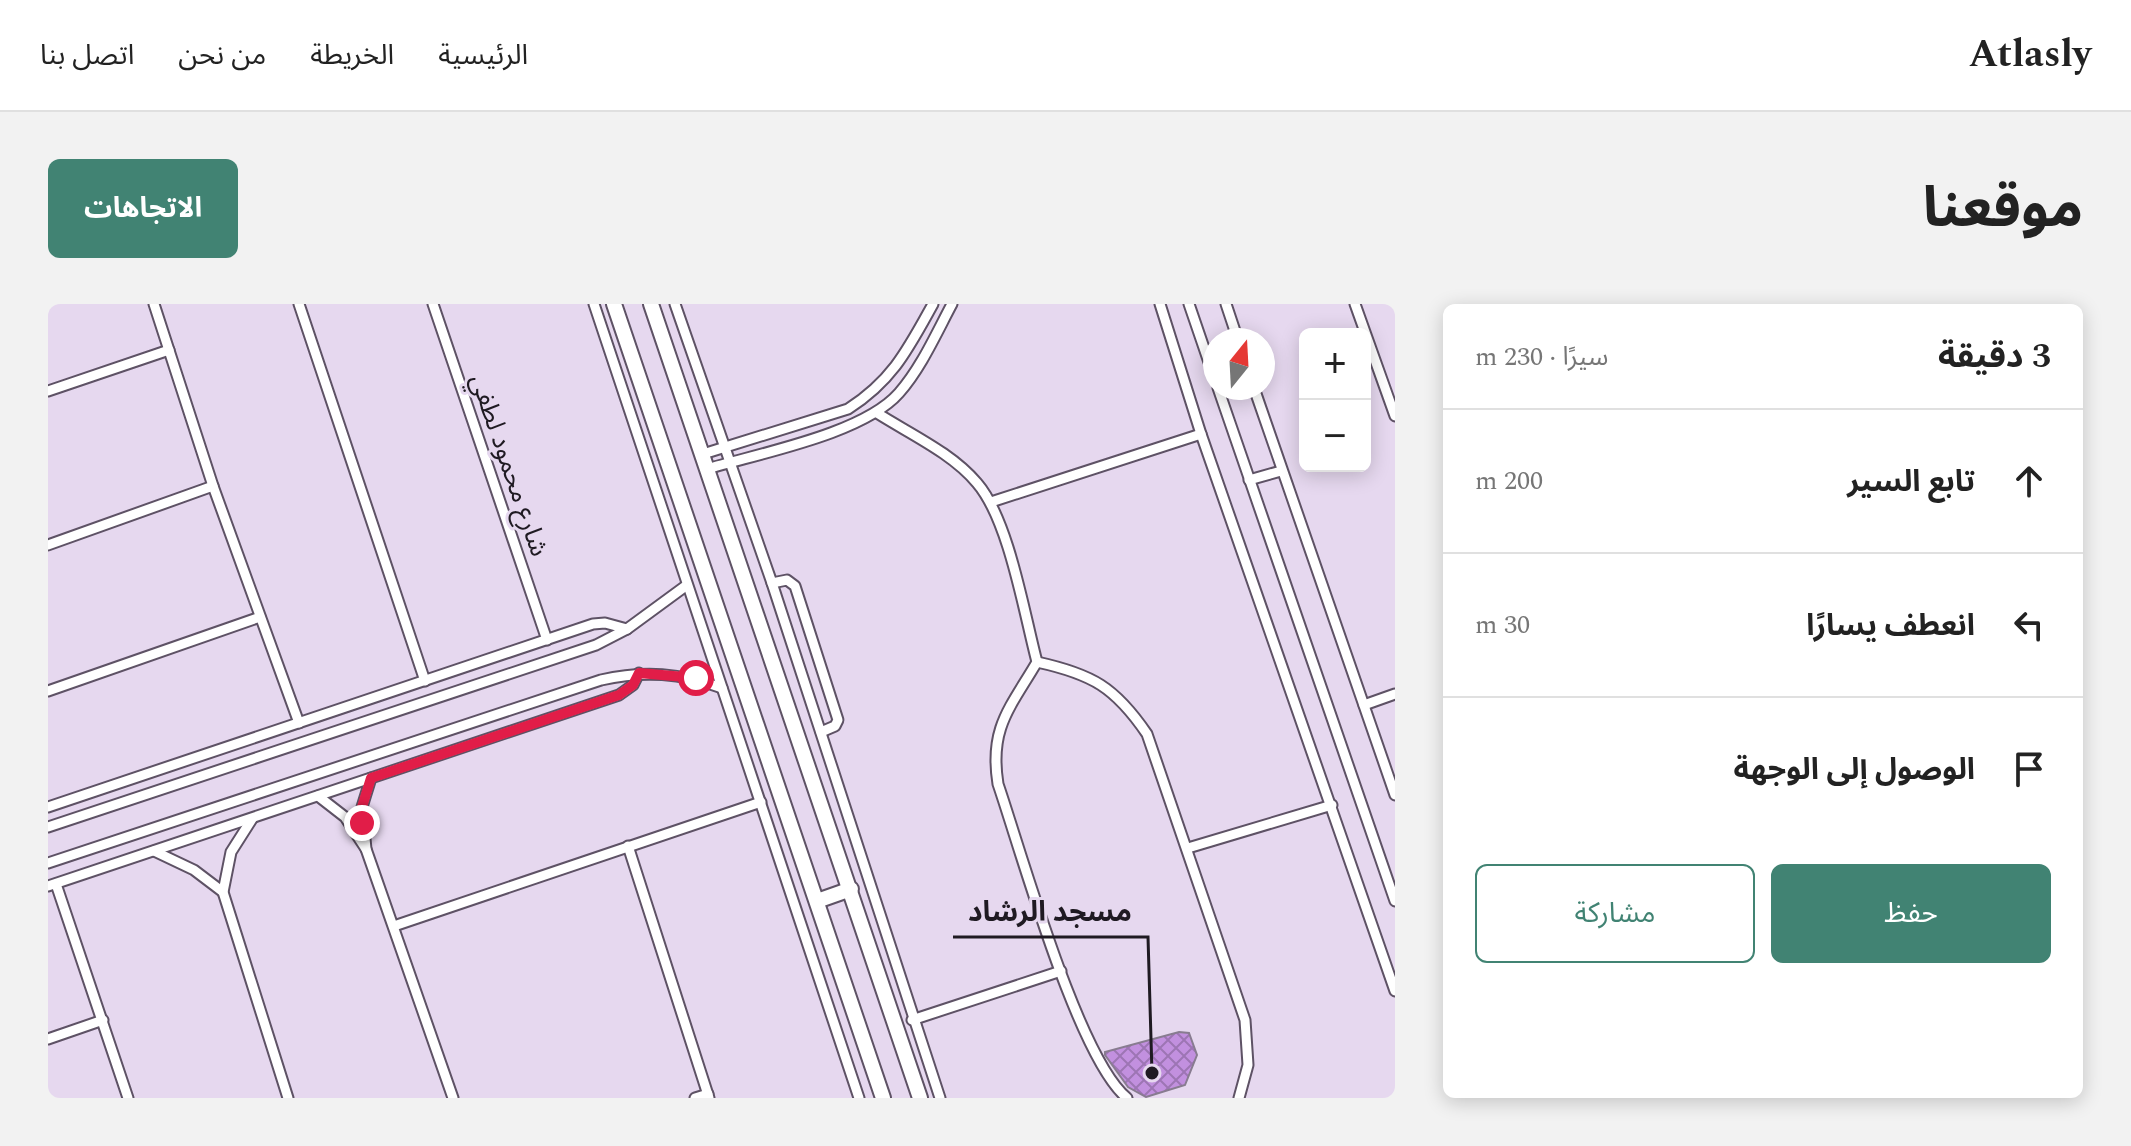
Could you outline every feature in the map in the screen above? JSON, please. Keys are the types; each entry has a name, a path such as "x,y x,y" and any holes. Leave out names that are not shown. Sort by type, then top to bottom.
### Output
{"street":[{"path":"154,304 213,486 299,723"},
{"path":"299,304 425,681"},
{"name":"شارع محمود لطفي","path":"433,304 547,640"},
{"path":"594,304 859,1098"},
{"path":"614,304 883,1098"},
{"path":"651,304 920,1098"},
{"path":"675,304 727,463 772,583 912,1020 940,1098"},
{"path":"705,462 727,463 854,425 877,413 899,394 952,304"},
{"path":"1160,304 1201,434 1395,991"},
{"path":"1189,304 1203,345"},
{"path":"1226,304 1234,328"},
{"path":"1355,304 1395,416"},
{"path":"705,462 722,448 848,409 884,382 910,346 931,308 943,320"},
{"path":"910,346 925,354"},
{"path":"48,391 169,350"},
{"path":"1222,400 1395,901"},
{"path":"1258,400 1395,795"},
{"path":"877,413 962,467 991,502 1037,662 1009,709 993,753 998,784 1061,971 1102,1069 1127,1098"},
{"path":"991,502 1201,434"},
{"path":"1249,480 1281,471"},
{"path":"48,545 213,486"},
{"path":"772,583 790,581 800,601 838,720 835,726 821,732"},
{"path":"48,827 549,662 627,629 687,585"},
{"path":"48,691 260,617"},
{"path":"48,807 593,624 627,629"},
{"path":"1037,662 1078,671 1106,686 1129,707 1147,734 1245,1020 1248,1065 1239,1098"},
{"path":"48,863 601,680 639,673 673,674 722,688"},
{"path":"128,1098 103,1020 52,885 619,695 633,685 639,673"},
{"path":"1364,705 1395,694"},
{"path":"371,778 362,815 366,849 453,1098"},
{"path":"318,796 345,817 366,849"},
{"path":"394,926 761,802"},
{"path":"1188,848 1332,805"},
{"path":"254,817 231,852 223,892 288,1098"},
{"path":"628,846 708,1096 695,1098"},
{"path":"154,851 194,870 223,892"},
{"path":"817,901 851,889"},
{"path":"912,1020 1061,971"},
{"path":"48,1039 103,1020"}],"building":[{"path":"1179,1032 1189,1033 1197,1055 1185,1085 1146,1097 1128,1087 1105,1055 1105,1052"}],"place":[{"name":"مسجد الرشاد","path":"1152,1073"}],"route":[{"path":"362,823 362,807 371,778 619,695 633,685 639,673 696,678"}]}
